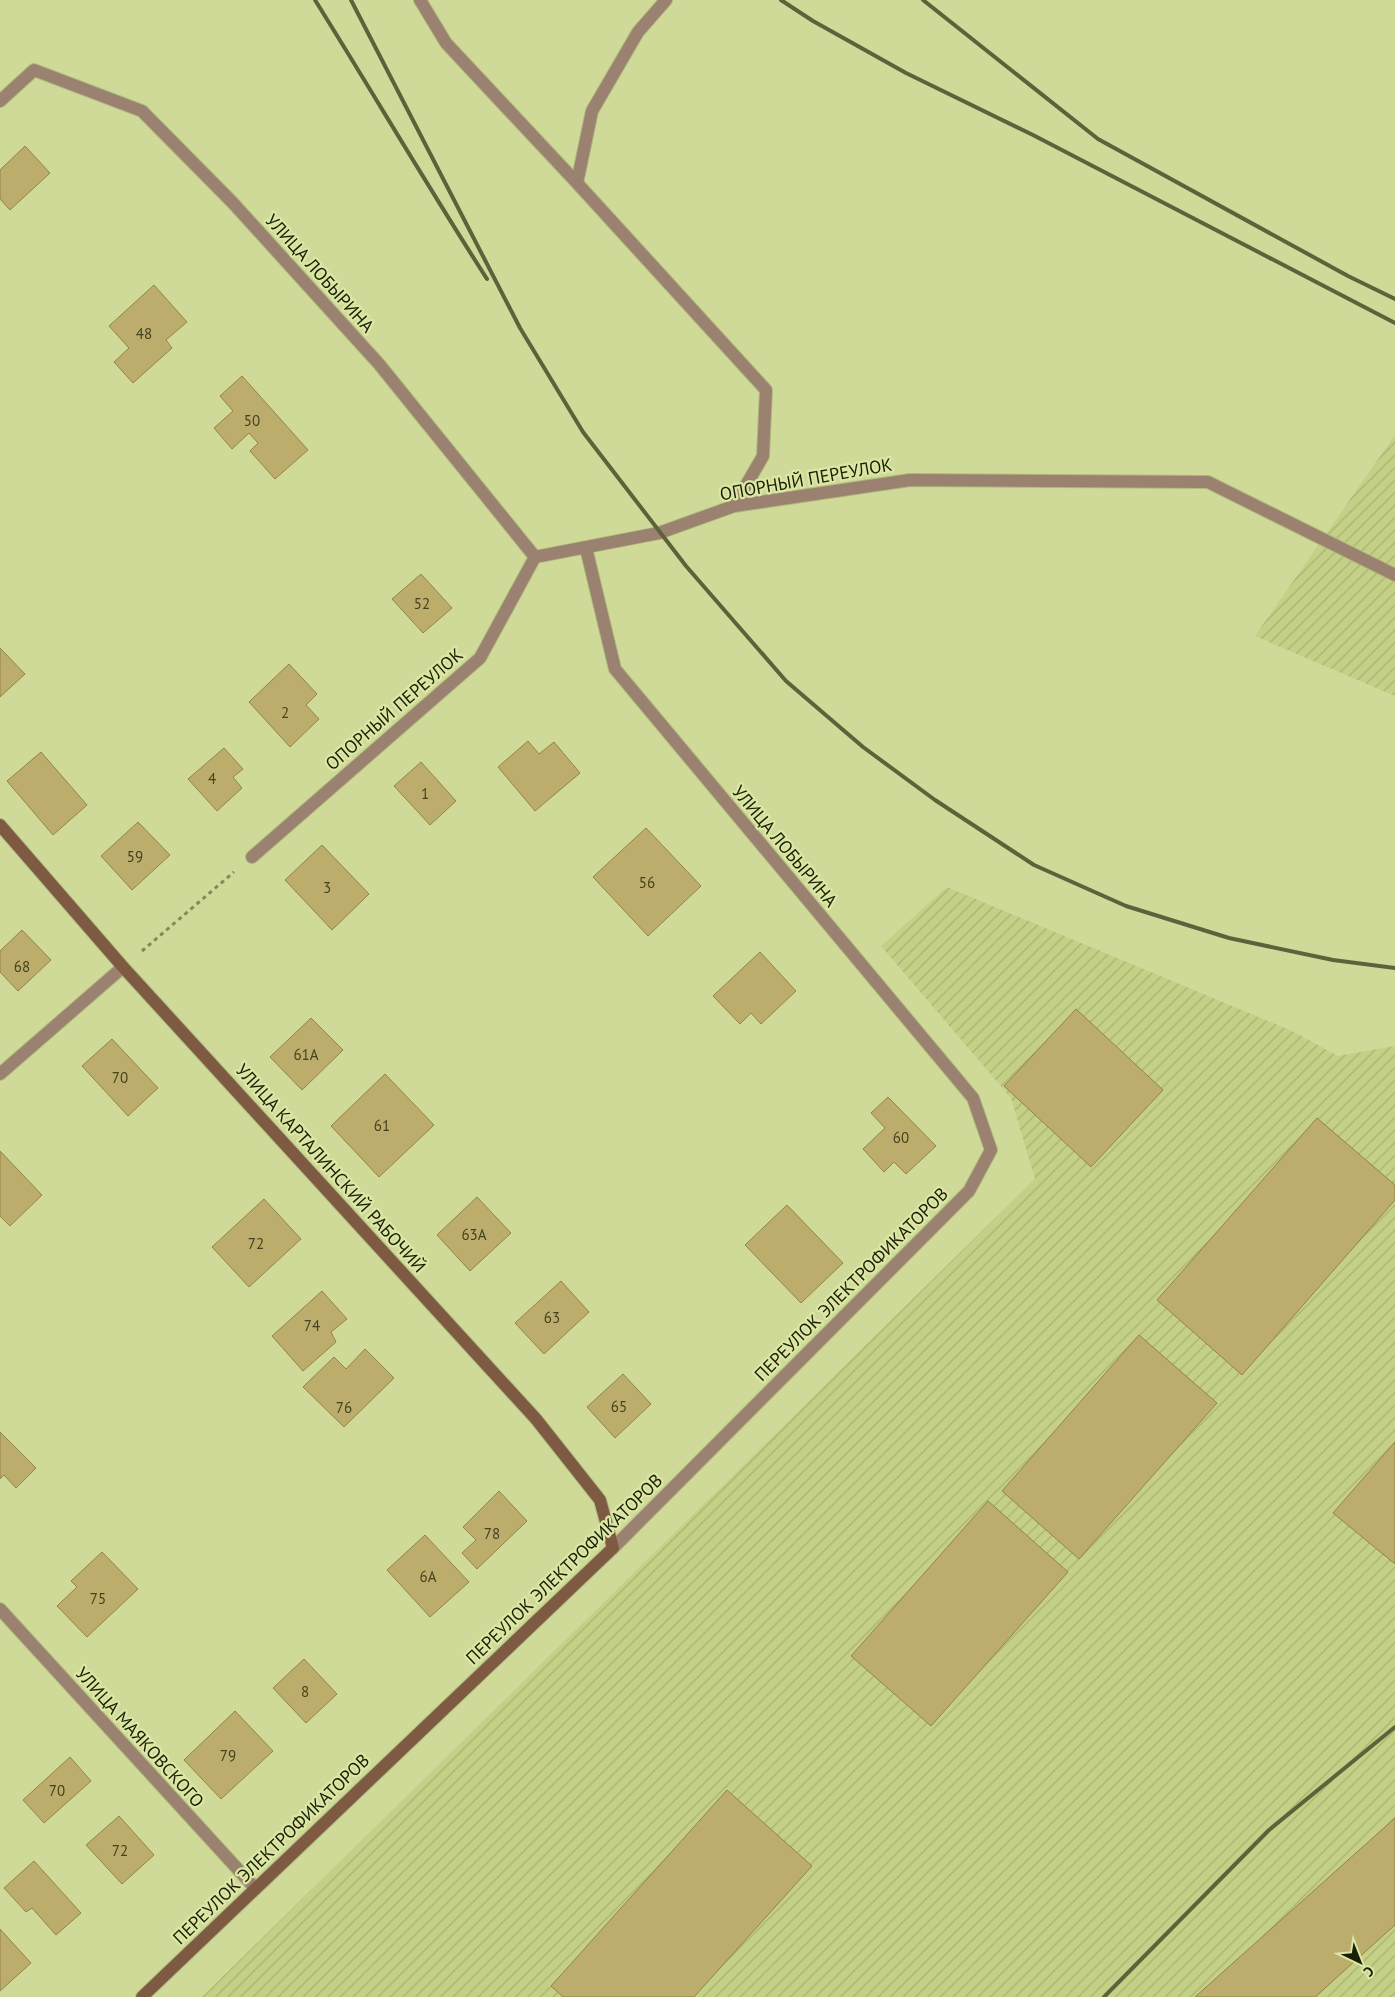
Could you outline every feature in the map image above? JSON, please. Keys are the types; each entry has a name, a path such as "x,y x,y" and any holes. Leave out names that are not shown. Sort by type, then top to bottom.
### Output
{"street":[{"path":"420,0 446,43 766,390 763,456 734,506"},
{"path":"577,183 592,111 638,32 666,0"},
{"name":"УЛИЦА ЛОБЫРИНА","path":"0,101 34,70 142,111 233,204 379,364 535,557"},
{"name":"ОПОРНЫЙ ПЕРЕУЛОК","path":"252,857 480,658 535,557 659,533 734,506 910,480 1208,482 1395,575"},
{"name":"УЛИЦА ЛОБЫРИНА","path":"586,548 615,669 972,1098 991,1150"},
{"name":"УЛИЦА КАРТАЛИНСКИЙ РАБОЧИЙ","path":"0,825 124,967 536,1419 600,1500 613,1548"},
{"path":"0,1074 124,967"},
{"name":"ПЕРЕУЛОК ЭЛЕКТРОФИКАТОРОВ","path":"142,1997 613,1548 969,1191 991,1150"},
{"name":"УЛИЦА МАЯКОВСКОГО","path":"0,1609 255,1888"}],"path":[{"path":"124,967 252,857"}],"shaded area":[{"path":"1395,435 1395,696 1255,636"},
{"path":"947,887 1292,1031 1338,1056 1395,1046 1395,1997 202,1997 1035,1179 1011,1098 881,946"}],"building":[{"path":"25,146 50,173 10,210 0,199 0,170"},
{"path":"154,285 187,322 166,340 172,348 133,383 114,362 129,348 109,326"},
{"path":"242,376 308,450 275,479 250,451 258,443 249,433 232,449 214,428 233,411 220,396"},
{"path":"421,574 452,608 423,633 392,599"},
{"path":"0,648 25,674 0,697"},
{"path":"289,664 317,694 306,705 319,719 290,747 249,702"},
{"path":"528,741 539,754 554,742 580,773 535,811 498,767"},
{"path":"224,748 243,769 233,777 242,788 217,811 188,779"},
{"path":"41,752 87,805 53,835 7,781"},
{"path":"421,762 456,801 430,825 394,786"},
{"path":"138,822 170,855 132,890 101,856"},
{"path":"646,828 701,886 648,936 593,877"},
{"path":"322,845 369,894 332,930 285,880"},
{"path":"22,930 51,960 18,991 0,972 0,951"},
{"path":"760,952 796,991 761,1024 751,1013 740,1024 713,996"},
{"path":"1076,1009 1163,1090 1091,1167 1004,1086"},
{"path":"311,1018 343,1050 302,1090 270,1057"},
{"path":"112,1039 158,1088 128,1116 82,1066"},
{"path":"385,1074 434,1125 379,1177 331,1126"},
{"path":"888,1097 936,1146 906,1174 894,1162 884,1172 863,1149 885,1128 871,1113"},
{"path":"1317,1118 1395,1185 1395,1200 1242,1375 1157,1300"},
{"path":"0,1151 42,1195 10,1226 0,1216"},
{"path":"477,1197 511,1233 470,1271 437,1235"},
{"path":"264,1199 301,1239 249,1287 212,1247"},
{"path":"787,1205 843,1263 801,1303 745,1245"},
{"path":"561,1281 589,1312 544,1354 515,1323"},
{"path":"322,1291 347,1319 331,1332 336,1342 303,1371 272,1336"},
{"path":"1139,1335 1217,1403 1079,1559 1002,1491"},
{"path":"365,1349 394,1378 344,1427 303,1387 334,1357 346,1369"},
{"path":"623,1374 651,1404 615,1438 587,1407"},
{"path":"0,1432 36,1468 16,1488 4,1475 0,1479"},
{"path":"1395,1442 1395,1564 1333,1513"},
{"path":"499,1491 527,1521 477,1569 462,1553 476,1540 463,1527"},
{"path":"988,1501 1068,1572 931,1726 851,1656"},
{"path":"425,1535 469,1582 430,1617 387,1570"},
{"path":"102,1552 138,1589 87,1637 57,1606 77,1587 71,1581"},
{"path":"304,1659 337,1694 306,1723 273,1688"},
{"path":"235,1711 273,1751 221,1799 184,1760"},
{"path":"70,1757 91,1781 44,1823 23,1800"},
{"path":"727,1790 812,1866 694,1997 563,1997 551,1986"},
{"path":"119,1816 154,1855 122,1884 86,1845"},
{"path":"1395,1818 1395,1925 1315,1997 1195,1997"},
{"path":"34,1861 81,1913 56,1935 32,1908 26,1912 4,1888"},
{"path":"0,1929 31,1963 0,1991"}],"railway":[{"path":"315,0 487,279"},
{"path":"351,0 520,328 583,432 686,566 786,681 863,747 935,800 1034,865 1126,906 1229,938 1333,960 1395,968"},
{"path":"781,0 813,21 906,73 1033,135 1395,323"},
{"path":"923,0 1098,139 1348,276 1395,299"},
{"path":"1104,1997 1269,1830 1395,1727"}]}
